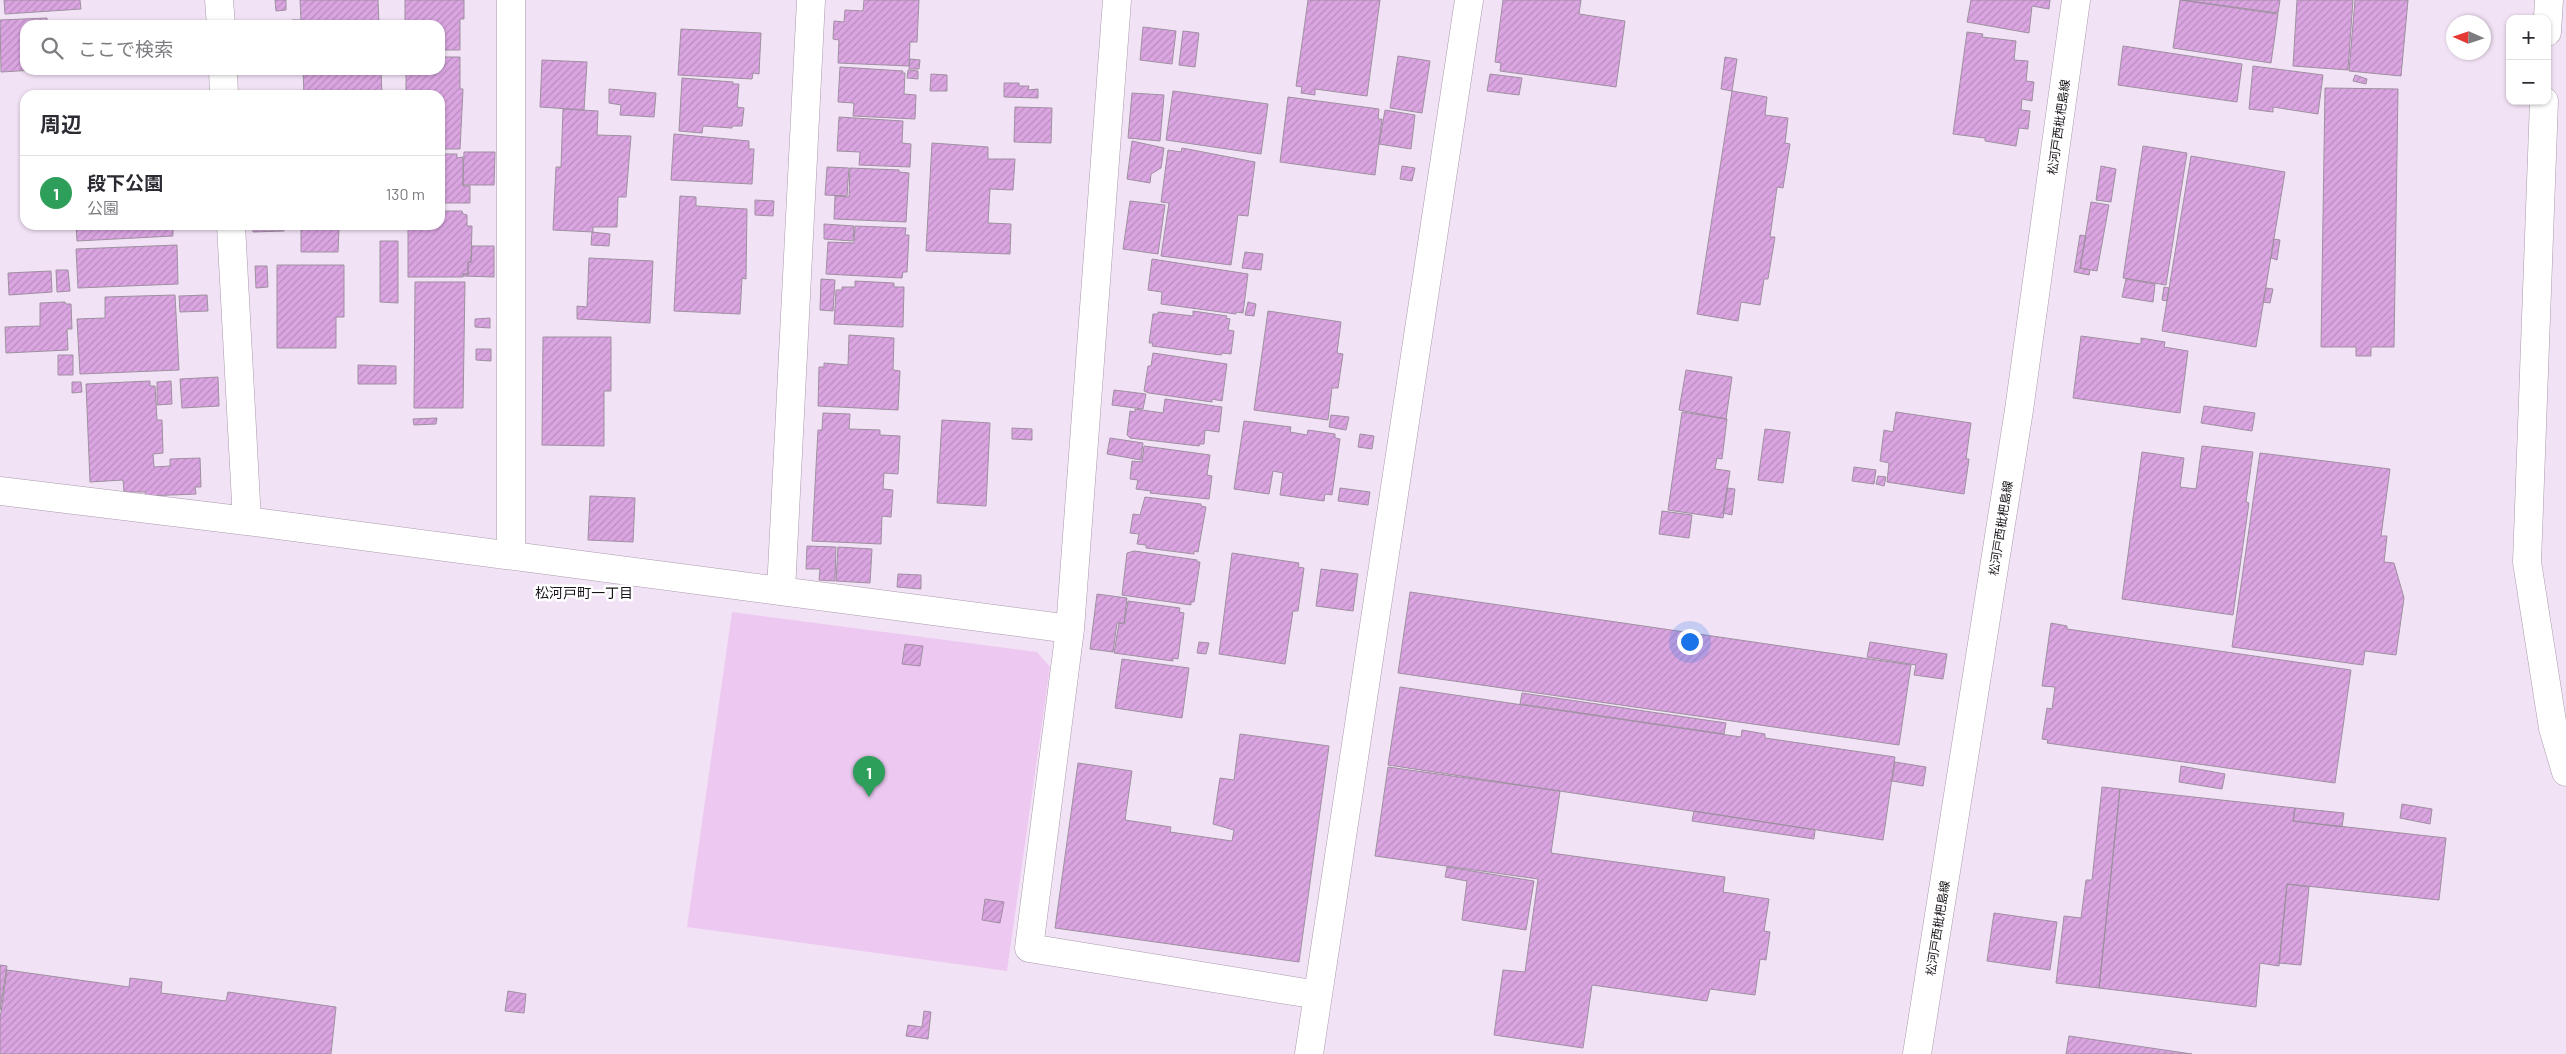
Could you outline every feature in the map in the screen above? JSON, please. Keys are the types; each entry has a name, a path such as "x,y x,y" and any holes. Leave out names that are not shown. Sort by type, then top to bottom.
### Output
{"street":[{"path":"220,0 221,20"},
{"path":"510,555 511,0"},
{"path":"781,591 811,0"},
{"path":"1117,0 1070,630 1029,948 1318,994"},
{"path":"1309,1054 1469,0"},
{"name":"松河戸西枇杷島線","path":"1918,1054 2018,410 2076,0"},
{"path":"2548,15 2549,0"},
{"path":"223,75 224,90"},
{"path":"2544,105 2527,562 2553,728 2566,772"},
{"path":"231,230 247,520"},
{"path":"0,491 247,520 1070,630"}],"shaded area":[{"path":"732,612 1037,652 1050,667 1007,971 687,927"}],"building":[{"path":"4,0 80,0 81,9 5,14"},
{"path":"275,0 286,0 286,10 276,11"},
{"path":"300,0 378,0 379,20 301,20"},
{"path":"405,0 464,0 464,19 460,19 460,50 445,50 445,20 405,20"},
{"path":"864,0 919,0 917,42 910,42 909,66 838,63 839,40 833,39 834,21 844,22 845,10 863,11"},
{"path":"1308,0 1380,0 1367,96 1315,89 1315,95 1301,93 1302,87 1296,86"},
{"path":"1503,0 1581,0 1579,14 1625,21 1616,87 1500,71 1501,63 1495,62"},
{"path":"1971,0 2050,0 2049,9 2032,6 2029,33 1967,22"},
{"path":"2180,0 2278,14 2271,63 2173,48"},
{"path":"2182,0 2280,0 2278,13"},
{"path":"2297,0 2353,0 2348,70 2293,66"},
{"path":"2355,0 2408,0 2401,76 2349,71"},
{"path":"47,18 47,20 20,20 20,71 1,72 0,20"},
{"path":"1143,27 1176,31 1172,64 1140,60"},
{"path":"681,29 761,33 759,74 753,73 752,79 678,75"},
{"path":"1183,31 1199,33 1195,67 1179,65"},
{"path":"1967,32 1983,34 1982,37 2016,41 2014,60 2028,61 2026,81 2034,82 2032,101 2022,99 2021,110 2030,111 2028,129 2019,128 2016,146 1985,141 1985,138 1953,134"},
{"path":"2123,46 2242,64 2237,102 2118,85"},
{"path":"1398,56 1430,61 1422,113 1390,108"},
{"path":"445,57 460,57 460,89 463,89 460,149 445,149 445,90 406,90 406,75 445,75"},
{"path":"1725,57 1737,59 1732,91 1721,89"},
{"path":"910,59 920,60 919,69 909,69"},
{"path":"542,60 587,62 584,110 540,107"},
{"path":"2253,66 2323,75 2318,114 2273,107 2273,112 2249,109"},
{"path":"840,67 903,71 902,73 905,73 904,94 916,95 915,119 853,116 854,103 838,102"},
{"path":"908,70 918,71 918,79 907,78"},
{"path":"931,74 947,75 947,91 930,91"},
{"path":"1490,74 1522,78 1519,95 1487,91"},
{"path":"303,75 381,75 382,90 304,90"},
{"path":"2355,75 2367,79 2366,84 2353,81"},
{"path":"682,78 739,84 737,107 744,108 742,126 732,126 732,128 703,126 702,133 679,131"},
{"path":"1004,83 1019,83 1019,86 1029,86 1028,90 1038,89 1038,98 1004,97"},
{"path":"2325,88 2398,89 2394,347 2371,347 2371,356 2356,356 2356,347 2321,347"},
{"path":"609,89 656,93 654,117 620,115 621,105 609,103"},
{"path":"1173,91 1268,104 1261,154 1166,140"},
{"path":"1732,91 1767,97 1765,115 1788,118 1785,143 1790,144 1783,188 1777,187 1770,237 1775,237 1768,279 1764,279 1760,305 1741,302 1738,321 1697,314"},
{"path":"1132,93 1164,95 1160,141 1128,138"},
{"path":"1288,97 1379,109 1378,119 1382,119 1375,175 1280,162"},
{"path":"1015,107 1052,108 1051,143 1014,142"},
{"path":"563,109 598,111 597,135 631,136 626,197 618,197 617,227 593,227 593,232 553,230 556,167 561,167"},
{"path":"1385,110 1415,115 1411,149 1379,144"},
{"path":"839,117 903,121 902,143 911,144 910,167 859,165 860,152 837,151"},
{"path":"674,134 749,141 749,149 754,149 752,184 671,180"},
{"path":"1132,141 1164,148 1161,168 1151,174 1150,183 1127,179"},
{"path":"932,143 988,147 988,159 1015,159 1013,190 990,189 988,223 1011,224 1010,254 926,251"},
{"path":"2143,146 2187,153 2166,285 2123,278"},
{"path":"1182,148 1255,162 1248,216 1238,215 1231,265 1161,256 1169,203 1161,202 1168,150 1181,152"},
{"path":"464,152 495,152 494,185 463,185"},
{"path":"445,154 457,154 457,158 463,157 463,186 470,186 470,203 445,203"},
{"path":"2191,156 2285,172 2256,347 2162,331"},
{"path":"1402,166 1415,168 1412,181 1400,179"},
{"path":"2101,166 2116,169 2111,202 2096,200"},
{"path":"827,167 849,168 847,196 825,195"},
{"path":"850,168 899,170 899,172 909,173 906,222 834,219 835,196 849,197"},
{"path":"680,196 696,197 696,206 747,209 746,279 742,278 740,314 674,311"},
{"path":"755,200 774,201 773,216 755,215"},
{"path":"1130,201 1165,205 1158,254 1123,249"},
{"path":"2091,202 2109,205 2097,271 2080,268"},
{"path":"445,211 462,211 463,214 467,215 467,226 472,226 471,262 468,262 468,274 463,274 463,277 408,277 408,230 445,230"},
{"path":"824,224 854,226 853,241 824,239"},
{"path":"855,226 906,228 905,235 909,235 907,272 903,272 902,278 826,274 828,242 854,243"},
{"path":"76,230 173,230 173,236 77,241"},
{"path":"253,230 284,230 284,231 253,232"},
{"path":"301,230 339,230 338,252 301,252"},
{"path":"592,232 610,234 609,246 591,245"},
{"path":"2080,235 2086,236 2080,268 2090,270 2089,275 2074,272"},
{"path":"2274,239 2280,240 2277,260 2271,258"},
{"path":"380,241 398,241 398,303 380,302"},
{"path":"177,245 178,284 78,288 76,249"},
{"path":"472,246 494,246 494,277 463,276 463,274 468,274 468,262 471,262"},
{"path":"1245,252 1263,254 1261,270 1242,268"},
{"path":"589,258 653,261 650,323 577,319 577,306 587,307"},
{"path":"1152,259 1248,274 1243,313 1236,312 1236,314 1161,304 1162,292 1148,290"},
{"path":"277,265 344,265 344,317 336,317 336,348 277,348"},
{"path":"255,266 267,266 268,287 256,288"},
{"path":"56,270 68,270 70,291 57,292"},
{"path":"51,271 52,292 9,295 8,273"},
{"path":"821,279 835,280 833,311 820,310"},
{"path":"2126,279 2155,284 2153,302 2122,297"},
{"path":"855,281 894,283 894,287 904,287 903,327 834,324 836,290 842,290 842,287 855,287"},
{"path":"415,282 465,282 463,408 414,408"},
{"path":"2164,287 2169,288 2167,301 2162,300"},
{"path":"2266,288 2273,289 2270,303 2263,302"},
{"path":"175,295 179,370 80,374 77,319 105,318 105,297"},
{"path":"207,295 208,311 180,312 179,296"},
{"path":"65,302 66,304 71,304 72,329 67,329 68,350 6,353 5,327 40,326 40,303"},
{"path":"1248,302 1256,304 1254,316 1245,315"},
{"path":"1193,311 1227,316 1226,318 1230,319 1228,330 1234,331 1231,354 1222,353 1221,355 1152,346 1153,343 1149,343 1153,314 1158,314 1158,312 1193,316"},
{"path":"1268,311 1341,322 1337,353 1343,354 1338,388 1332,388 1328,420 1254,410"},
{"path":"490,318 490,328 475,327 475,319"},
{"path":"849,335 894,338 893,370 900,371 898,410 818,406 819,367 824,367 824,363 848,365"},
{"path":"2081,336 2141,344 2141,338 2165,342 2164,347 2188,351 2180,413 2073,398"},
{"path":"543,337 611,337 611,391 604,391 604,446 542,445"},
{"path":"476,349 491,349 491,361 476,360"},
{"path":"1153,353 1227,364 1222,401 1212,399 1212,402 1144,391 1148,366 1151,366"},
{"path":"58,355 73,355 73,375 58,375"},
{"path":"358,365 396,366 396,384 358,384"},
{"path":"1686,370 1732,377 1726,419 1679,410"},
{"path":"218,377 219,406 182,408 180,379"},
{"path":"150,381 150,386 155,386 157,420 162,420 163,453 153,454 154,467 170,466 170,459 200,458 201,487 195,487 196,494 146,496 145,492 124,492 123,480 90,482 86,384"},
{"path":"171,381 172,404 157,405 157,382"},
{"path":"72,382 81,382 82,392 72,393"},
{"path":"1114,390 1146,394 1143,409 1112,405"},
{"path":"1165,399 1222,407 1219,432 1205,430 1204,444 1199,446 1130,438 1127,435 1130,411 1135,412 1135,409 1163,413"},
{"path":"2204,406 2255,413 2252,431 2201,423"},
{"path":"1682,412 1727,419 1722,459 1717,458 1715,469 1730,471 1723,518 1668,510"},
{"path":"1896,412 1971,423 1966,459 1969,459 1964,494 1887,482 1889,463 1880,461 1884,430 1893,432"},
{"path":"823,413 850,414 849,429 880,430 880,435 900,436 898,474 884,473 883,489 893,490 891,517 882,516 881,544 812,541 818,430 822,430"},
{"path":"1331,415 1349,417 1346,430 1329,427"},
{"path":"437,418 436,424 414,425 413,419"},
{"path":"942,420 990,423 986,506 937,503"},
{"path":"1244,421 1291,427 1290,432 1307,435 1308,430 1335,434 1335,438 1340,439 1332,495 1325,494 1324,501 1280,495 1283,473 1273,471 1269,494 1234,489"},
{"path":"1012,428 1032,429 1032,440 1012,439"},
{"path":"1765,429 1790,432 1783,483 1758,480"},
{"path":"1360,434 1374,436 1372,449 1358,447"},
{"path":"1110,438 1143,443 1141,460 1107,454"},
{"path":"1144,446 1210,455 1207,475 1212,476 1209,499 1150,493 1151,491 1136,489 1138,480 1130,479 1132,461 1142,462"},
{"path":"2202,446 2253,452 2246,502 2249,503 2233,615 2122,599 2142,452 2184,458 2180,487 2196,489"},
{"path":"2260,453 2390,469 2381,536 2387,536 2384,562 2394,563 2404,598 2396,655 2365,651 2363,665 2232,647"},
{"path":"1854,467 1876,470 1874,484 1852,481"},
{"path":"1878,476 1886,477 1884,486 1876,484"},
{"path":"1340,488 1370,492 1368,505 1338,501"},
{"path":"1727,488 1735,489 1732,515 1723,513"},
{"path":"590,496 635,498 633,542 588,540"},
{"path":"1145,497 1201,504 1201,506 1206,507 1198,552 1194,551 1194,554 1146,548 1146,545 1137,544 1139,534 1130,533 1133,514 1140,515"},
{"path":"1662,511 1692,515 1689,538 1659,534"},
{"path":"807,546 836,547 835,581 819,580 820,569 806,569"},
{"path":"838,547 872,549 870,583 836,581"},
{"path":"1134,551 1200,562 1194,602 1191,602 1191,605 1122,595 1127,553"},
{"path":"1232,553 1299,563 1298,567 1304,568 1298,611 1293,611 1285,664 1219,654"},
{"path":"1321,569 1358,574 1353,611 1316,606"},
{"path":"898,574 921,575 921,589 897,587"},
{"path":"1410,592 1911,665 1899,745 1398,673"},
{"path":"1097,594 1127,598 1124,623 1117,623 1113,652 1090,649"},
{"path":"1128,601 1180,608 1179,612 1184,613 1178,659 1173,658 1173,661 1114,653 1119,623 1124,624"},
{"path":"2051,623 2067,626 2067,629 2351,670 2335,783 2047,743 2048,740 2042,739 2047,708 2052,709 2055,687 2042,686"},
{"path":"1199,642 1209,643 1206,654 1197,653"},
{"path":"1870,642 1947,654 1943,679 1914,675 1916,665 1867,657"},
{"path":"905,644 923,646 920,666 902,664"},
{"path":"1122,659 1189,668 1182,718 1115,708"},
{"path":"1400,687 1741,737 1742,730 1765,734 1765,738 1895,757 1883,840 1388,765"},
{"path":"1522,693 1726,723 1724,734 1520,704"},
{"path":"1240,734 1329,746 1299,962 1055,928 1078,763 1132,771 1125,820 1171,827 1170,832 1232,841 1234,830 1213,824 1220,778 1234,780"},
{"path":"1895,762 1926,767 1923,786 1892,781"},
{"path":"2181,766 2225,774 2222,789 2179,782"},
{"path":"1388,767 1560,791 1551,853 1725,877 1723,892 1769,899 1764,931 1770,932 1766,960 1760,959 1755,995 1710,989 1707,1001 1592,985 1583,1048 1494,1035 1503,970 1525,972 1538,879 1375,856"},
{"path":"2102,787 2120,789 2099,988 2056,983 2064,916 2081,918 2086,880 2092,880"},
{"path":"2120,789 2295,808 2293,821 2446,838 2439,900 2287,884 2279,966 2260,963 2256,1007 2099,988"},
{"path":"2402,804 2432,809 2430,824 2400,818"},
{"path":"2295,808 2344,813 2342,827 2293,821"},
{"path":"1694,811 1815,830 1814,839 1692,821"},
{"path":"1447,867 1534,881 1526,930 1462,920 1467,881 1445,877"},
{"path":"2287,884 2309,887 2301,965 2279,963"},
{"path":"985,899 1004,902 1000,923 982,920"},
{"path":"1994,913 2057,922 2050,970 1987,961"},
{"path":"0,965 7,966 0,1010"},
{"path":"7,970 129,987 130,978 162,982 161,993 226,1001 228,992 336,1007 331,1054 0,1054 0,1019"},
{"path":"508,991 526,994 524,1013 505,1011"},
{"path":"924,1011 931,1012 928,1039 906,1036 908,1025 922,1027"},
{"path":"2069,1036 2192,1054 2066,1054"}],"place":[{"name":"段下公園","path":"869,797"}],"district":[{"name":"松河戸町一丁目","path":"584,592"}]}
